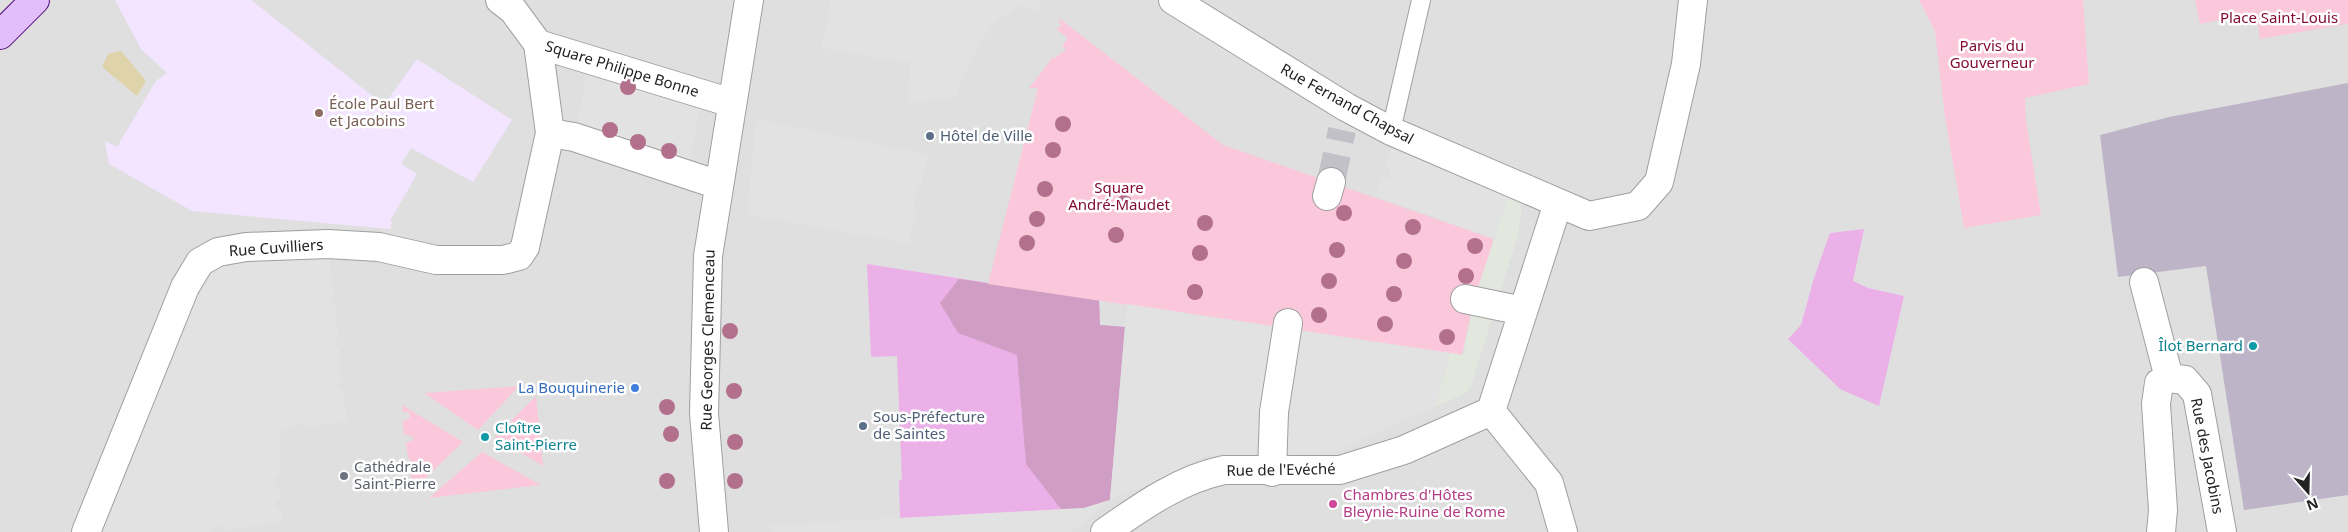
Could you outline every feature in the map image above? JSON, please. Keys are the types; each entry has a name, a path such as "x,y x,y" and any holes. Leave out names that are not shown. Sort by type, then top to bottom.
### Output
{"street":[{"path":"0,35 35,0"},
{"path":"500,0 513,10 538,44"},
{"name":"Rue Georges Clemenceau","path":"714,532 704,413 708,256 750,0"},
{"name":"Rue Fernand Chapsal","path":"1173,0 1344,118 1391,132 1589,216 1638,206 1659,182 1686,64 1693,0"},
{"name":"Square Philippe Bonne","path":"550,133 538,44 732,103"},
{"path":"550,133 574,137 719,185"},
{"name":"Rue Cuvilliers","path":"86,532 185,287 200,262 218,252 246,247 328,244 379,247 436,260 503,260 519,256 525,247 550,133"},
{"path":"1558,203 1491,411 1549,483 1563,532"},
{"path":"2144,282 2168,378 2159,383 2156,404 2163,510 2155,528"},
{"path":"1465,299 1523,311"},
{"path":"1272,472 1274,412 1288,323"},
{"name":"Rue des Jacobins","path":"2168,378 2185,380 2197,394 2222,532"},
{"name":"Rue de l'Evéché","path":"1104,532 1139,509 1207,474 1224,470 1272,472 1340,470 1404,450 1491,411"}],"lane":[{"path":"1391,132 1421,0"}],"shaded area":[{"path":"0,0 2348,0 2348,532 0,532"},
{"name":"École Paul Bert et Jacobins","path":"115,0 251,0 384,105 417,59 512,120 473,182 411,148 401,164 417,174 390,221 392,222 390,229 192,211 109,164 105,141 117,147 156,81 167,73 141,49"},
{"path":"831,0 1037,0 1041,3 1034,12 1023,4 997,21 986,34 969,65 959,87 957,97 908,103 910,63 822,48"},
{"path":"121,51 146,81 137,96 102,67 108,54"},
{"path":"590,58 703,94 687,174 574,137"},
{"path":"2348,83 2348,495 2244,510 2206,266 2118,277 2100,135 2169,117"},
{"path":"756,119 929,155 921,188 918,187 912,210 915,212 908,243 747,215"},
{"path":"1392,148 1508,197 1494,239 1376,196 1382,177 1388,179 1391,172 1390,169 1385,168"},
{"path":"1508,197 1519,202 1522,210 1517,238 1471,386 1465,394 1436,406 1450,353 1463,355 1474,300"},
{"path":"1864,229 1853,281 1868,288 1904,296 1879,406 1840,389 1788,339 1801,325 1814,278 1830,233"},
{"path":"328,244 334,298 332,298 332,304 335,305 338,341 335,341 336,348 339,348 340,361 337,362 337,369 341,370 342,383 339,383 339,388 343,389 346,421 307,427 306,424 297,424 297,428 281,430 280,475 275,476 276,489 281,489 281,499 276,500 276,509 282,510 282,522 224,530 223,526 213,528 213,531 207,532 86,532 200,262"},
{"path":"867,264 1099,300 1100,325 1125,327 1084,508 900,519 899,480 902,480 897,356 871,357"},
{"path":"959,279 1099,300 1100,325 1125,327 1110,500 1084,508 1061,509 1026,464 1017,355 958,333 940,303"},
{"path":"1127,304 1450,353 1436,406 1330,454 1205,456 1166,477 1110,500"},
{"path":"1110,500 1071,532 772,532 770,525 1084,508"}],"green space":[{"name":"Parvis du Gouverneur","path":"1919,0 2083,0 2089,84 2025,98 2026,121 2041,215 1964,228 1945,117 1935,31"},
{"name":"Place Saint-Louis","path":"2195,0 2348,0 2348,24 2260,39 2256,13 2200,24"},
{"name":"Square André-Maudet","path":"1059,18 1223,145 1494,239 1474,300 1462,355 988,284 1038,88 1029,88 1053,57 1055,58 1066,49 1062,46 1068,38 1056,29 1061,26"},
{"path":"519,386 478,430 424,393"},
{"path":"536,396 543,466 495,437"},
{"path":"402,405 463,442 412,491 410,458 408,458 406,443 413,440 413,437 404,434 402,422 410,418 409,412 403,412"},
{"path":"482,452 541,485 429,498"}],"tunnel":[{"path":"1331,182 1342,130"}],"place":[{"name":"École Paul Bert et Jacobins","path":"319,113"},
{"name":"Hôtel de Ville","path":"930,136"},
{"name":"Îlot Bernard","path":"2253,346"},
{"name":"La Bouquinerie","path":"635,388"},
{"name":"Sous-Préfecture de Saintes","path":"863,426"},
{"name":"Cloître Saint-Pierre","path":"485,437"},
{"name":"Cathédrale Saint-Pierre","path":"344,476"},
{"name":"Chambres d'Hôtes Bleynie-Ruine de Rome","path":"1333,504"}]}
